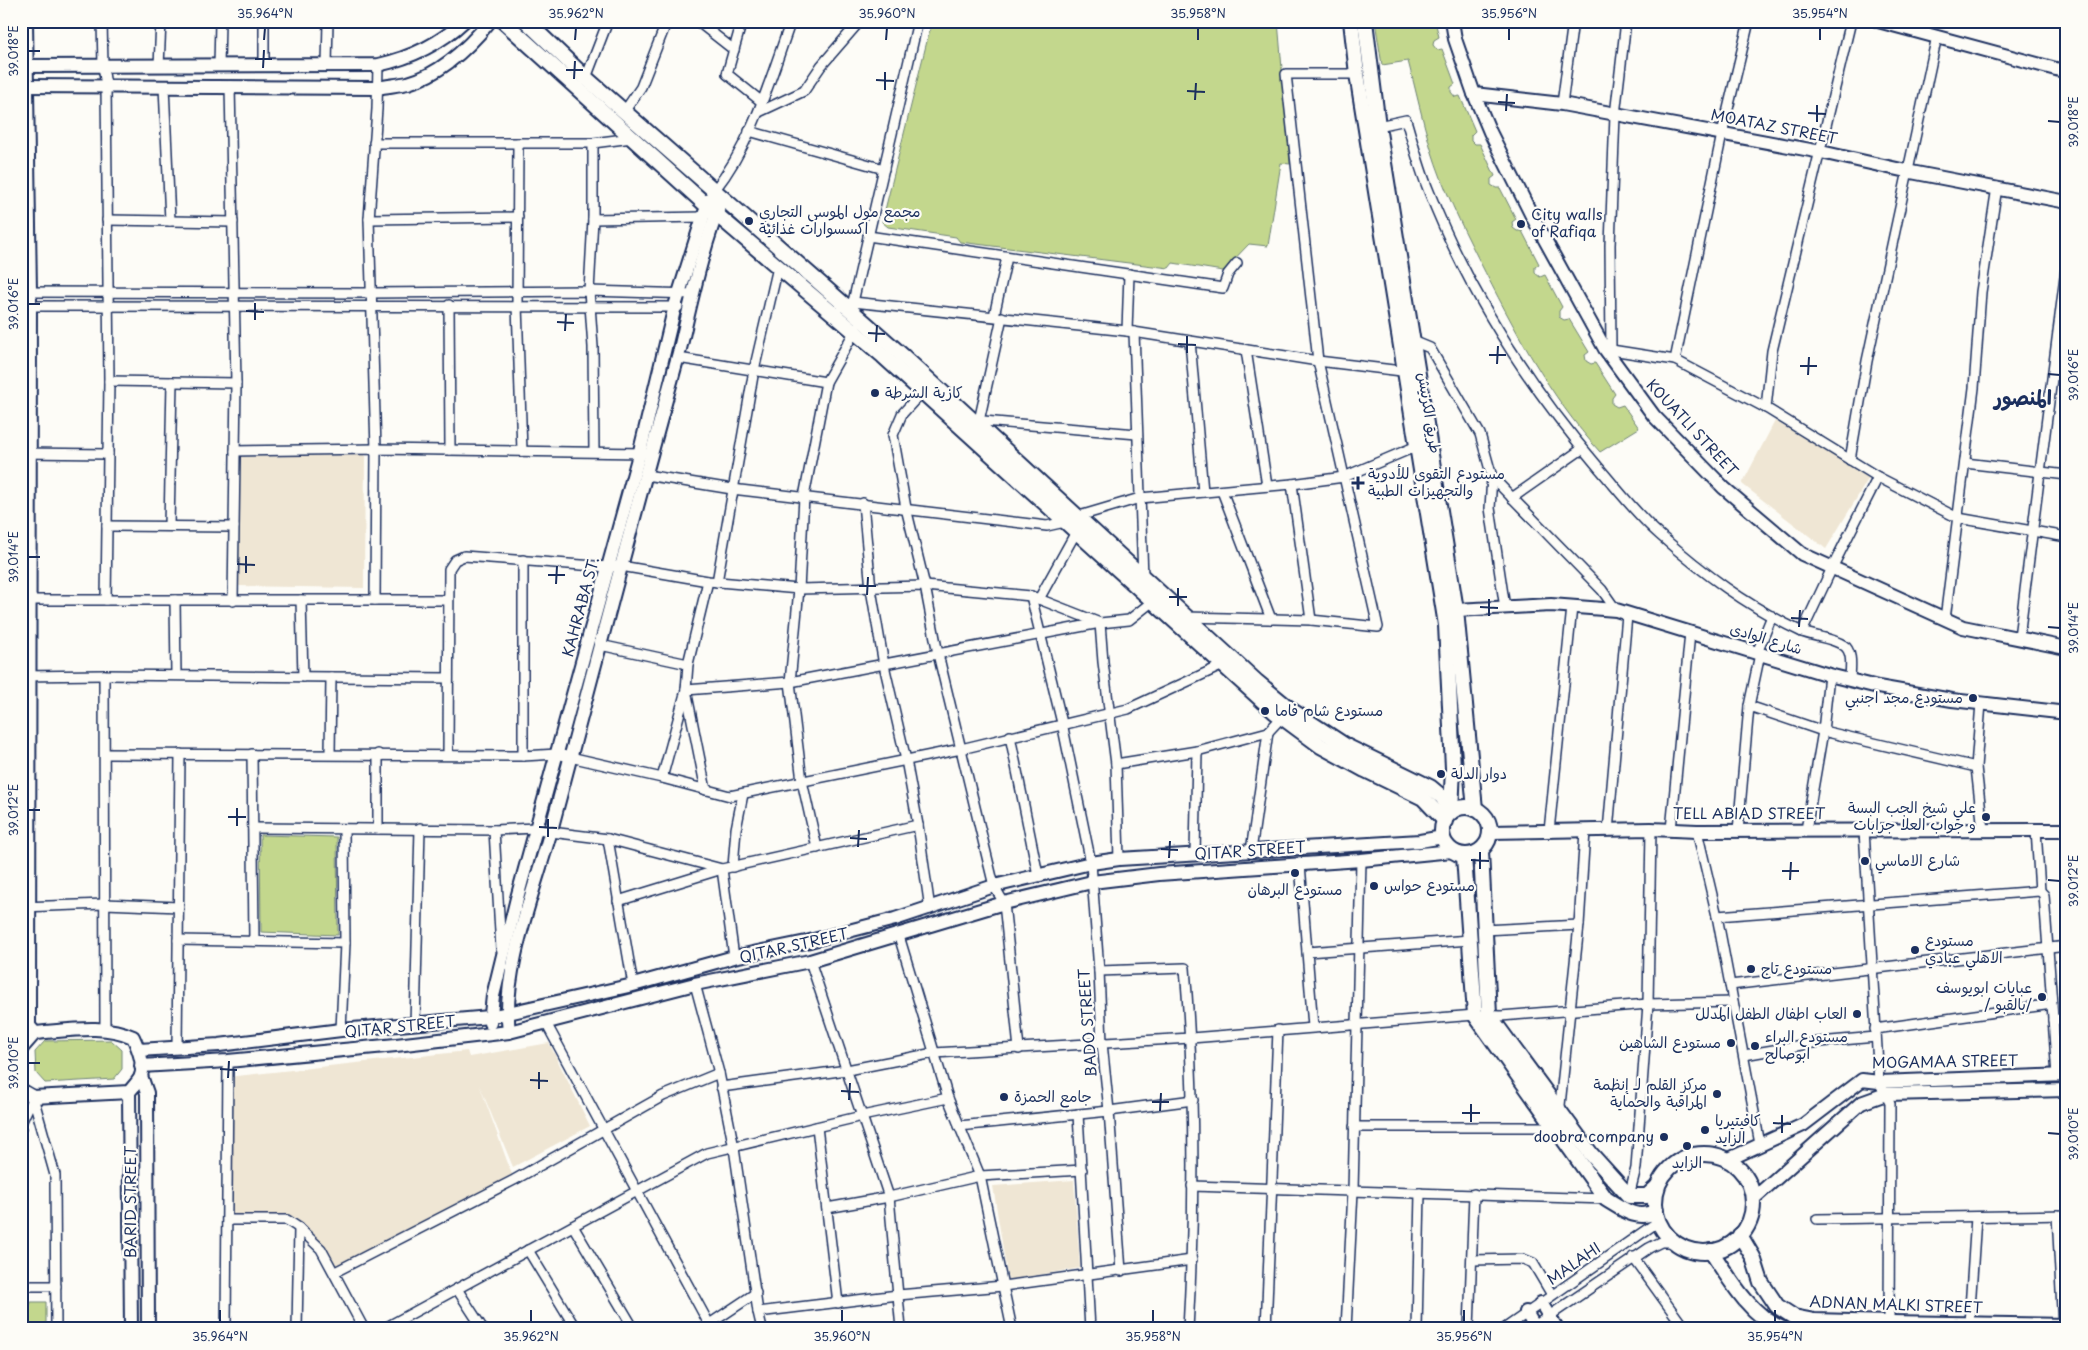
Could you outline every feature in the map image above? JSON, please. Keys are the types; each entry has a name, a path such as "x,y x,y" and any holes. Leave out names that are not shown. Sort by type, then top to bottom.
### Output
{"main road":[{"path":"26,21 24,66 26,453 30,600 25,676 25,978 29,1026 35,1033"},
{"path":"24,66 378,65 402,60 429,47 464,21"},
{"path":"24,86 377,88 409,83 440,69 473,42 490,21"},
{"path":"503,21 632,138 709,212 778,267 844,307"},
{"path":"526,21 586,78 844,307 858,327 922,392 1143,578 1257,682 1291,710 1346,746 1430,788 1442,797 1448,817 1443,837 1458,853 1482,1015 1554,1127 1585,1158 1628,1196 1647,1196 1657,1188 1665,1174 1674,1164 1686,1157 1700,1154 1714,1155 1726,1160 1737,1167 1745,1176 1750,1188 1752,1200 1749,1219 1740,1235 1727,1245 1711,1251 1686,1248 1675,1242 1666,1233 1657,1216 1657,1188"},
{"name":"طريق الكرنيش","path":"1351,21 1357,74 1456,610 1475,808"},
{"name":"طريق الكرنيش","path":"1365,21 1378,126 1413,341 1412,372 1417,446 1446,625 1453,768 1448,817"},
{"name":"KOUATLI STREET","path":"1452,21 1455,39 1474,94 1490,132 1533,218 1608,349 1654,416 1724,488 1802,554 1832,568 1963,627 2067,647"},
{"path":"1878,21 2067,72"},
{"name":"MOATAZ STREET","path":"1474,94 1562,104 1820,152 1906,171 2067,202"},
{"name":"KAHRABA ST.","path":"509,1032 506,1013 510,983 522,930 600,645 615,567 645,453 676,306 709,212 718,194"},
{"name":"KAHRABA ST.","path":"492,1034 490,1017 502,958 536,828 615,567 646,475 645,453 678,358 709,212"},
{"path":"858,327 975,421 1071,519 1076,532 1282,717 1321,746 1423,798 1448,817"},
{"name":"شارع الوادى","path":"1456,610 1551,605 1622,612 1829,675 1878,687 1981,703 2067,713"},
{"path":"1448,817 1461,808 1475,808 1486,818 1491,832 1489,841 1481,851 1484,930 1482,1015 1561,1114 1606,1199 1630,1214 1657,1216"},
{"name":"TELL ABIAD STREET","path":"1491,832 1651,829 1697,831 2067,830"},
{"name":"QITAR STREET","path":"139,1050 177,1048 341,1030 490,1017 633,985 734,957 806,942 930,909 994,886 1091,863 1119,859 1380,844 1443,837"},
{"path":"1458,853 1481,851"},
{"path":"1228,853 1229,870"},
{"name":"QITAR STREET","path":"141,1071 509,1032 695,984 810,961 899,936 1004,903 1092,882 1159,874 1458,853"},
{"path":"392,1026 396,1045"},
{"path":"21,1049 35,1033 105,1030 121,1031 133,1037 139,1050"},
{"path":"327,1032 329,1050"},
{"name":"BARID STREET","path":"139,1050 141,1071 147,1093 148,1329"},
{"path":"21,1090 33,1097 129,1092 141,1071"},
{"name":"MOGAMAA STREET","path":"1726,1160 1804,1125 1862,1080 1878,1082 2062,1075"},
{"name":"MOGAMAA STREET","path":"1752,1200 1861,1103 1886,1094 2067,1090"},
{"name":"BARID STREET","path":"129,1092 131,1329"},
{"name":"ADNAN MALKI STREET","path":"1740,1235 1753,1257 1761,1282 1777,1306 1794,1317 1814,1321 1889,1326 1969,1324 2065,1327"},
{"path":"1711,1251 1732,1282 1757,1313 1782,1329"},
{"path":"1541,1303 1556,1329"},
{"path":"1526,1312 1533,1328"}],"street":[{"path":"102,21 103,66 106,86 108,291 106,600"},
{"path":"159,66 161,21"},
{"path":"219,66 220,21"},
{"path":"264,21 264,66"},
{"path":"327,65 328,21"},
{"path":"586,78 608,21"},
{"path":"624,112 641,88 667,21"},
{"path":"697,21 734,50"},
{"path":"742,21 727,74 762,102"},
{"path":"718,194 759,112 791,21"},
{"path":"759,112 804,91 821,66 860,21"},
{"path":"918,21 868,236 844,307 998,317 1131,331 1318,361 1412,372"},
{"path":"1562,104 1573,21"},
{"path":"1626,21 1615,114 1608,349 1675,360 1766,408 1878,477 1958,518 2067,537"},
{"path":"1675,360 1722,134 1749,21"},
{"path":"1766,408 1772,351 1851,21"},
{"path":"1850,460 1864,376 1906,171 1937,36"},
{"path":"375,600 376,449 369,219 378,65"},
{"path":"1186,617 1311,620 1378,627 1318,361 1286,74 1357,74"},
{"path":"164,86 170,221"},
{"path":"230,86 236,383 233,601"},
{"path":"1378,126 1406,120 1428,188 1468,276 1522,370 1582,449 1643,520 1693,564 1755,608 1802,632 1844,645 1849,652 1851,661 1850,680"},
{"path":"749,131 884,169"},
{"path":"374,143 593,143 632,138"},
{"path":"518,143 517,306 522,450"},
{"path":"593,143 593,219 589,291 594,347 594,451"},
{"path":"1945,619 1974,388 1980,292 1997,187"},
{"path":"593,219 709,212"},
{"path":"369,219 518,216"},
{"path":"107,220 233,222"},
{"path":"868,236 1223,288 1228,274 1237,263"},
{"path":"1007,257 998,317 975,421 1137,434"},
{"path":"2019,637 2039,472 2063,322 2067,261"},
{"path":"662,778 686,690 688,664 712,581 732,489 754,370 778,267"},
{"path":"1129,274 1143,578"},
{"path":"25,292 372,293 589,291 680,292 693,294"},
{"path":"25,306 372,307 450,305 676,306 689,308"},
{"path":"450,305 450,450"},
{"path":"817,848 802,781 790,682 800,590 804,497 826,382 858,327"},
{"path":"1190,341 1203,492"},
{"path":"1413,341 1430,348 1480,434 1492,477 1490,508 1505,608"},
{"path":"1246,350 1267,486"},
{"path":"678,358 826,382"},
{"path":"108,381 236,383"},
{"path":"169,526 172,382"},
{"path":"922,392 902,414 893,435 906,508 925,586 938,654 994,886 1004,903 1019,1049"},
{"path":"646,475 732,489 1046,526 1140,498 1292,484 1344,477 1417,446"},
{"path":"235,451 376,449 645,453"},
{"path":"1512,498 1582,449"},
{"path":"26,453 108,454"},
{"path":"1965,463 2067,475"},
{"path":"1492,477 1622,612 1608,831"},
{"path":"1802,632 1878,477"},
{"path":"1292,484 1311,620"},
{"path":"1222,491 1271,619"},
{"path":"863,503 871,589 884,666 906,760 918,824 930,909"},
{"path":"107,526 234,527"},
{"path":"1035,598 1076,532"},
{"path":"448,754 449,569 455,560 464,556 615,567 712,581 800,590 925,586 1035,598 1100,623"},
{"path":"523,560 523,756"},
{"name":"BADO STREET","path":"1035,598 1041,634 1062,723 1091,863 1102,1043 1122,1271"},
{"path":"30,600 448,600"},
{"path":"175,600 176,675"},
{"path":"301,600 303,677"},
{"path":"686,690 790,682 884,666 1100,623 1129,620 1153,601"},
{"path":"1549,831 1572,607"},
{"path":"1738,831 1749,706 1759,654 1772,616"},
{"path":"1100,623 1116,764 1119,859"},
{"path":"1670,830 1690,632"},
{"path":"600,645 688,664"},
{"path":"105,754 448,754 523,756 557,754 570,759 662,778 730,796 961,748 1128,709 1223,665"},
{"path":"104,675 105,1030"},
{"path":"25,676 176,675 448,678"},
{"path":"1806,830 1823,731 1829,675"},
{"path":"330,754 331,677"},
{"path":"686,690 706,790"},
{"path":"1981,703 1976,767 1983,830"},
{"path":"1749,706 1823,731 1976,767"},
{"path":"1116,764 1197,751 1268,732 1282,717"},
{"path":"1251,851 1268,732"},
{"path":"1010,736 1038,875"},
{"path":"1195,855 1197,751"},
{"path":"177,1048 180,754"},
{"path":"252,754 254,941"},
{"path":"378,754 378,829"},
{"path":"733,867 736,829 743,794"},
{"path":"618,901 722,869 918,824"},
{"path":"252,828 344,830 420,828 494,830 536,828 550,832 608,839 722,869"},
{"path":"415,1025 420,828"},
{"path":"1628,1196 1636,1168 1648,1004 1651,829"},
{"path":"341,1030 345,943 344,830"},
{"path":"494,830 502,958"},
{"path":"1864,830 1878,1082 1890,1102 1891,1218 1889,1326"},
{"path":"2036,830 2040,891 2044,895 2049,948 2053,1020 2062,1075"},
{"path":"1561,1114 1560,1105 1579,925 1585,831"},
{"path":"1697,831 1717,916 1760,1144"},
{"path":"608,839 633,985"},
{"path":"1346,1329 1353,1191 1361,860"},
{"path":"1300,864 1313,1027"},
{"path":"722,869 734,957"},
{"path":"1717,916 2040,891"},
{"path":"25,907 105,904 179,907"},
{"path":"1484,930 1579,925"},
{"path":"899,936 948,1098 980,1176 1012,1329"},
{"path":"178,940 345,943"},
{"path":"1306,952 1470,940"},
{"path":"1730,985 2067,946"},
{"path":"810,961 889,1197 901,1329"},
{"path":"1099,971 1185,968 1191,1038 1193,1100 1192,1260 1188,1329"},
{"path":"695,984 719,1073 734,1148 762,1329"},
{"path":"722,1087 847,1070 934,1053 1191,1038 1313,1027 1482,1015 1501,1016 1648,1004 1733,1002"},
{"path":"1744,1056 2052,1004"},
{"path":"2053,1020 2067,1018"},
{"path":"546,1023 638,1191 706,1326 756,1293"},
{"path":"1266,1329 1278,1030"},
{"path":"226,1329 228,1061"},
{"path":"334,1272 514,1180 663,1096 719,1073"},
{"path":"21,1128 21,1123 33,1097"},
{"path":"33,1097 56,1175 56,1329"},
{"path":"386,1328 707,1153 734,1148 817,1126 948,1098"},
{"path":"960,1126 1109,1111 1193,1100"},
{"path":"1078,1114 1090,1329"},
{"path":"817,1126 838,1303"},
{"path":"1354,1127 1554,1127"},
{"path":"827,1208 889,1197 980,1176 1082,1170"},
{"path":"1192,1186 1606,1199"},
{"path":"1417,1329 1420,1193"},
{"path":"1469,1329 1474,1194"},
{"path":"1817,1219 2062,1215 2065,1327"},
{"name":"MALAHI","path":"1504,1329 1657,1216"},
{"path":"1969,1324 1976,1216"},
{"path":"228,1220 287,1220 299,1228 321,1250 364,1329"},
{"path":"573,1226 634,1329"},
{"path":"297,1329 299,1228"},
{"name":"MALAHI","path":"1533,1328 1633,1257 1661,1242 1675,1242"},
{"path":"528,1250 576,1329"},
{"path":"1633,1257 1685,1329"},
{"path":"1472,1260 1523,1259 1533,1263 1552,1295"},
{"path":"758,1312 898,1295 1003,1286 1192,1260"},
{"path":"21,1286 56,1286"},
{"path":"457,1289 483,1329"}],"shaded area":[{"path":"1775,421 1870,476 1826,549 1742,484"},
{"path":"365,455 364,588 237,586 238,457"},
{"path":"549,1043 590,1126 513,1167 479,1084 514,1180 335,1272 321,1249 287,1220 228,1220 228,1077 467,1051 469,1057"},
{"path":"1074,1180 1080,1268 1008,1280 993,1186"}],"green space":[{"path":"932,21 1278,21 1290,164 1281,163 1268,246 1249,244 1223,271 1173,263 1169,268 960,242 956,237 888,227 882,222"},
{"path":"1375,21 1435,21 1439,37 1434,40 1433,45 1437,50 1442,49 1455,84 1451,87 1451,92 1455,97 1460,96 1475,131 1471,135 1471,140 1475,144 1480,144 1495,176 1491,179 1491,185 1500,188 1516,219 1512,222 1513,228 1517,231 1522,231 1539,264 1535,267 1535,273 1540,277 1545,275 1562,307 1559,311 1559,317 1564,320 1569,319 1589,352 1585,355 1586,361 1591,364 1595,363 1615,394 1612,398 1612,404 1617,407 1623,405 1639,428 1600,452 1564,408 1548,384 1492,285 1441,178 1428,138 1408,61 1382,65"},
{"path":"260,835 337,837 338,935 261,932"},
{"path":"111,1040 122,1050 122,1069 114,1079 45,1083 36,1073 35,1052 45,1041"},
{"path":"31,1302 46,1302 46,1329 23,1329"}],"place":[{"name":"مجمع مول الموسى التجاري اكسسوارات غذائية","path":"749,221"},
{"name":"City walls of Rafiqa","path":"1521,224"},
{"name":"كازية الشرطة","path":"875,393"},
{"name":"مستودع التقوى للأدوية والتجهيزات الطبية","path":"1358,483"},
{"name":"مستودع مجد اجنبي","path":"1973,698"},
{"name":"مستودع شام فاما","path":"1265,711"},
{"name":"دوار الدلة","path":"1441,774"},
{"name":"علي شيخ الجب البسة و جواب العلا جرابات","path":"1986,817"},
{"name":"شارع الاماسي","path":"1865,861"},
{"name":"مستودع البرهان","path":"1295,873"},
{"name":"مستودع حواس","path":"1374,886"},
{"name":"مستودع الاهلي عبادي","path":"1915,950"},
{"name":"مستودع تاج","path":"1751,969"},
{"name":"عبايات ابويوسف / بالقبو/","path":"2042,997"},
{"name":"العاب اطفال الطفل المدلل","path":"1857,1014"},
{"name":"مستودع الشاهين","path":"1731,1043"},
{"name":"مستودع البراء ابوصالح","path":"1755,1046"},
{"name":"مركز القلم لـ إنظمة المراقبة والحماية","path":"1717,1094"},
{"name":"جامع الحمزة","path":"1004,1097"},
{"name":"كافيتيريا الزايد","path":"1705,1130"},
{"name":"doobra company","path":"1664,1137"},
{"name":"الزايد","path":"1687,1146"}],"district":[{"name":"المنصور","path":"2023,398"}]}
